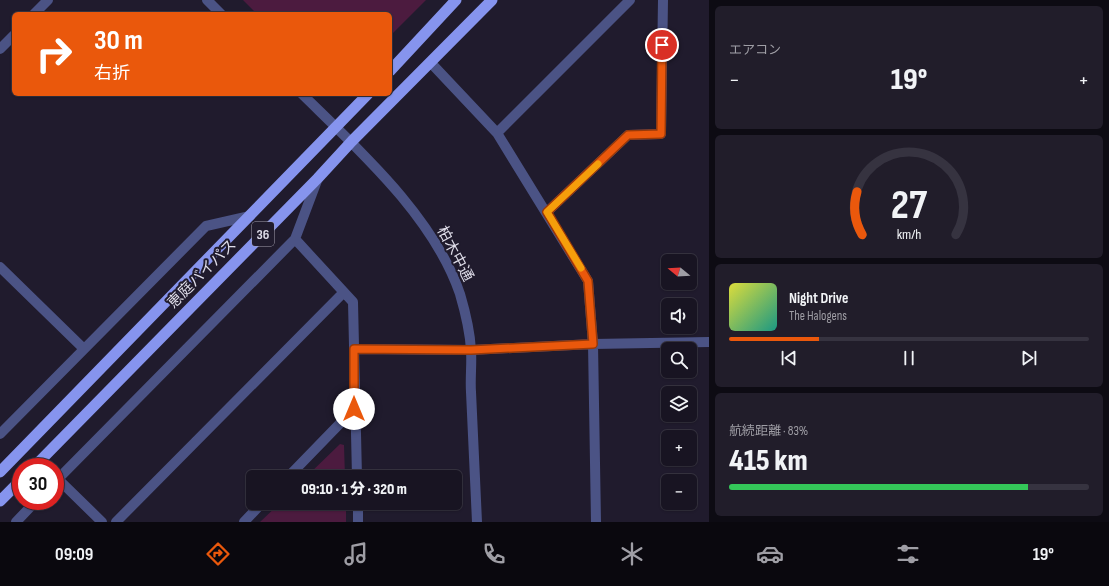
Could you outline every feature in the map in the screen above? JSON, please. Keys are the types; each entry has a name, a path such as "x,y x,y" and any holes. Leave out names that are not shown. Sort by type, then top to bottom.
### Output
{"highway":[{"path":"392,68 456,0"},
{"name":"恵庭バイパス","path":"43,458 318,178 352,141 492,0"},
{"name":"恵庭バイパス","path":"0,472 366,96"},
{"path":"0,501 12,489"}],"street":[{"path":"36,12 48,0"},
{"path":"207,0 219,12"},
{"path":"497,133 630,0"},
{"path":"547,212 628,135 661,134 662,0"},
{"path":"0,49 12,37"},
{"path":"431,63 497,133 547,212 588,281 593,344 596,522"},
{"name":"柏木中通","path":"304,96 336,128 352,141 413,212 440,252 452,274 460,295 471,350 470,379 477,522"},
{"path":"64,473 296,239 318,178"},
{"path":"0,434 206,226 250,216"},
{"path":"296,239 353,302 354,409 357,470"},
{"path":"0,267 84,349"},
{"path":"116,522 344,292"},
{"path":"354,349 471,350 593,344 709,342"},
{"path":"295,470 354,409"},
{"path":"64,488 102,522"},
{"path":"16,522 27,510"},
{"path":"244,522 255,510"},
{"path":"358,510 358,522"}],"shaded area":[{"path":"243,0 426,0 392,34 392,12 255,12"},
{"path":"340,444 344,445 345,470 313,470"},
{"path":"273,510 346,510 346,522 260,522"}],"slow traffic":[{"path":"581,268 547,212 598,164"}],"route":[{"path":"354,409 354,349 471,350 593,344 588,281 547,212 628,135 661,134 662,45"}]}
